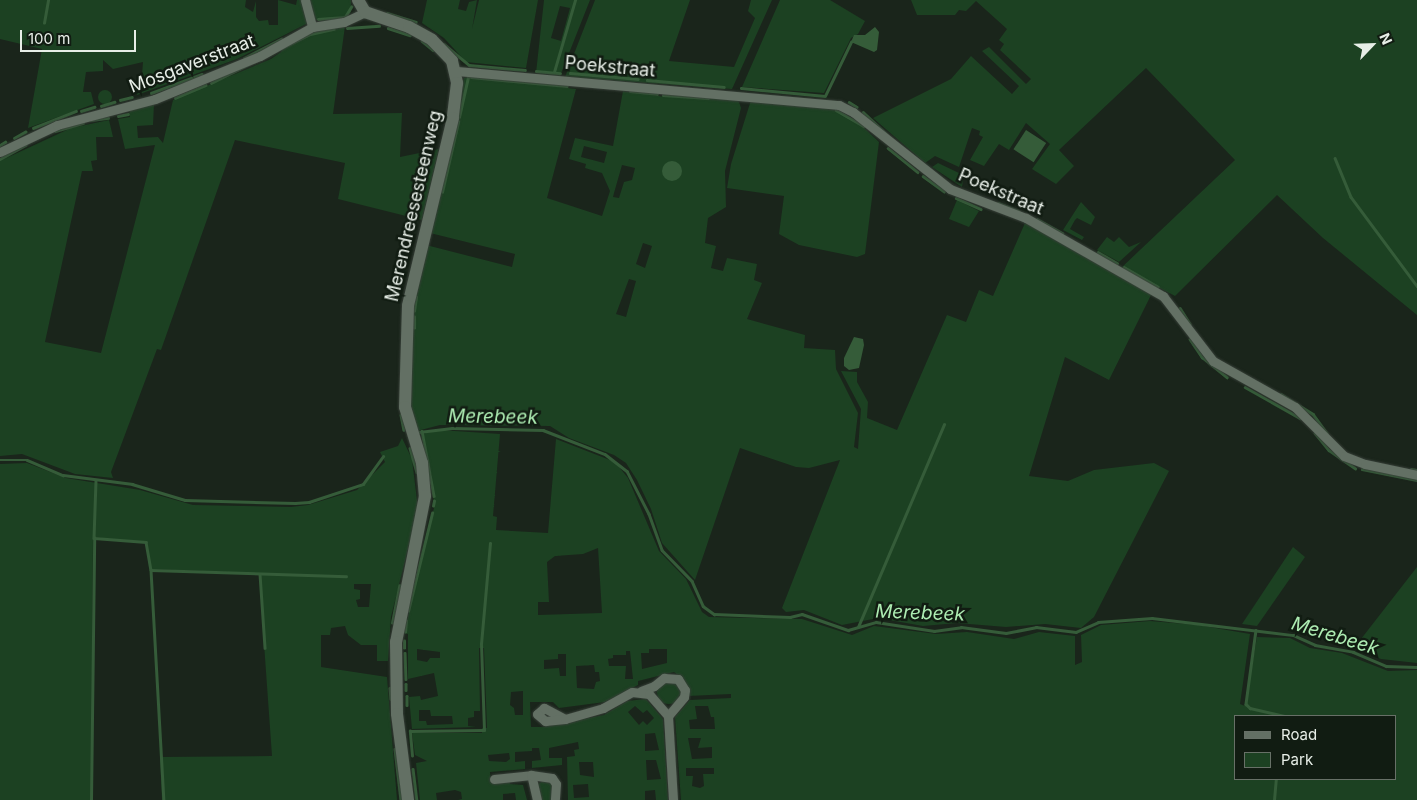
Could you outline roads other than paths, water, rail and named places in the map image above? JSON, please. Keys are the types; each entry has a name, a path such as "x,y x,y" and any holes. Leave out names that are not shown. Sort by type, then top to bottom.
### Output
{"main road":[{"path":"358,0 365,12 419,32 443,51 457,71"},
{"name":"Merendreesesteenweg","path":"408,800 398,714 396,642 425,496 422,463 405,407 408,306 453,118 457,71"}],"street":[{"path":"305,0 312,27"},
{"name":"Mosgaverstraat","path":"0,152 57,125 173,92 260,56 312,27 344,22 365,12"},
{"name":"Poekstraat","path":"457,71 839,105 854,112 950,189 1026,218 1163,296 1213,361 1295,407 1344,456 1365,464 1417,475"},
{"path":"565,719 587,714 654,686 664,678 678,679 685,690 684,697 668,716"},
{"path":"640,691 649,694 668,716 673,800"},
{"path":"531,775 537,800"},
{"path":"494,779 545,775 552,778 556,784 555,800"}],"waterway":[{"path":"44,23 48,0"},
{"path":"554,72 575,0"},
{"path":"318,19 345,17 351,7"},
{"path":"387,13 416,22"},
{"path":"347,28 379,26"},
{"path":"388,28 410,35"},
{"path":"211,83 310,34 333,29"},
{"path":"244,58 281,39"},
{"path":"422,41 433,50"},
{"path":"741,88 825,96 851,42"},
{"path":"444,44 469,65 525,70"},
{"path":"536,71 560,73"},
{"path":"570,73 638,79"},
{"path":"151,93 202,74"},
{"path":"459,117 468,77"},
{"path":"471,77 567,86"},
{"path":"647,80 724,87"},
{"path":"175,98 205,85"},
{"path":"630,91 657,94"},
{"path":"663,95 708,98"},
{"path":"120,100 132,97"},
{"path":"101,106 114,102"},
{"path":"849,102 857,107"},
{"path":"81,111 94,107"},
{"path":"836,110 864,126"},
{"path":"33,128 76,111"},
{"path":"863,112 887,134"},
{"path":"118,116 128,114"},
{"path":"91,120 108,118"},
{"path":"442,192 458,122"},
{"path":"55,131 83,123"},
{"path":"14,138 25,132"},
{"path":"0,145 5,142"},
{"path":"0,159 25,145"},
{"path":"888,148 918,172"},
{"path":"1335,158 1351,197 1417,286"},
{"path":"923,176 944,191"},
{"path":"956,198 981,209"},
{"path":"998,203 1019,211"},
{"path":"1037,219 1062,233"},
{"path":"1098,252 1117,263"},
{"path":"1124,267 1158,287"},
{"path":"414,311 416,297"},
{"path":"1180,308 1190,324"},
{"path":"414,317 414,328"},
{"path":"1190,339 1202,357 1227,377"},
{"path":"1245,387 1300,418"},
{"path":"1281,394 1313,414 1327,433"},
{"path":"401,415 404,430"},
{"path":"858,627 944,424"},
{"name":"Merebeek","path":"419,432 452,428 543,430 605,454 627,471 649,514 662,550 692,581 703,606 714,614 790,617 802,614 848,630 876,622 934,631 961,627 1006,633 1036,627 1076,632 1098,622 1152,618 1293,635 1315,645 1353,652 1386,666 1417,667"},
{"path":"422,431 434,496"},
{"path":"1315,433 1329,450 1355,468"},
{"path":"410,448 417,472"},
{"name":"Merebeek","path":"0,460 27,460 63,475 132,484 185,500 295,503 309,502 363,484 383,456"},
{"path":"1362,469 1417,480"},
{"path":"1411,469 1417,470"},
{"path":"96,481 94,538 146,542 151,570 346,576"},
{"path":"433,506 434,501"},
{"path":"408,611 432,513"},
{"path":"91,800 94,538"},
{"path":"412,756 410,731 484,730 481,644 490,543"},
{"path":"151,570 164,800"},
{"path":"260,574 265,648"},
{"path":"392,623 399,586"},
{"path":"405,632 406,621"},
{"path":"1256,630 1246,704 1250,708 1280,715"},
{"path":"404,641 404,648"},
{"path":"405,653 406,679"},
{"path":"406,684 406,690"},
{"path":"390,688 391,699"},
{"path":"407,696 407,705"},
{"path":"395,749 401,800"},
{"path":"413,769 417,800"},
{"path":"1274,800 1276,780"}]}
